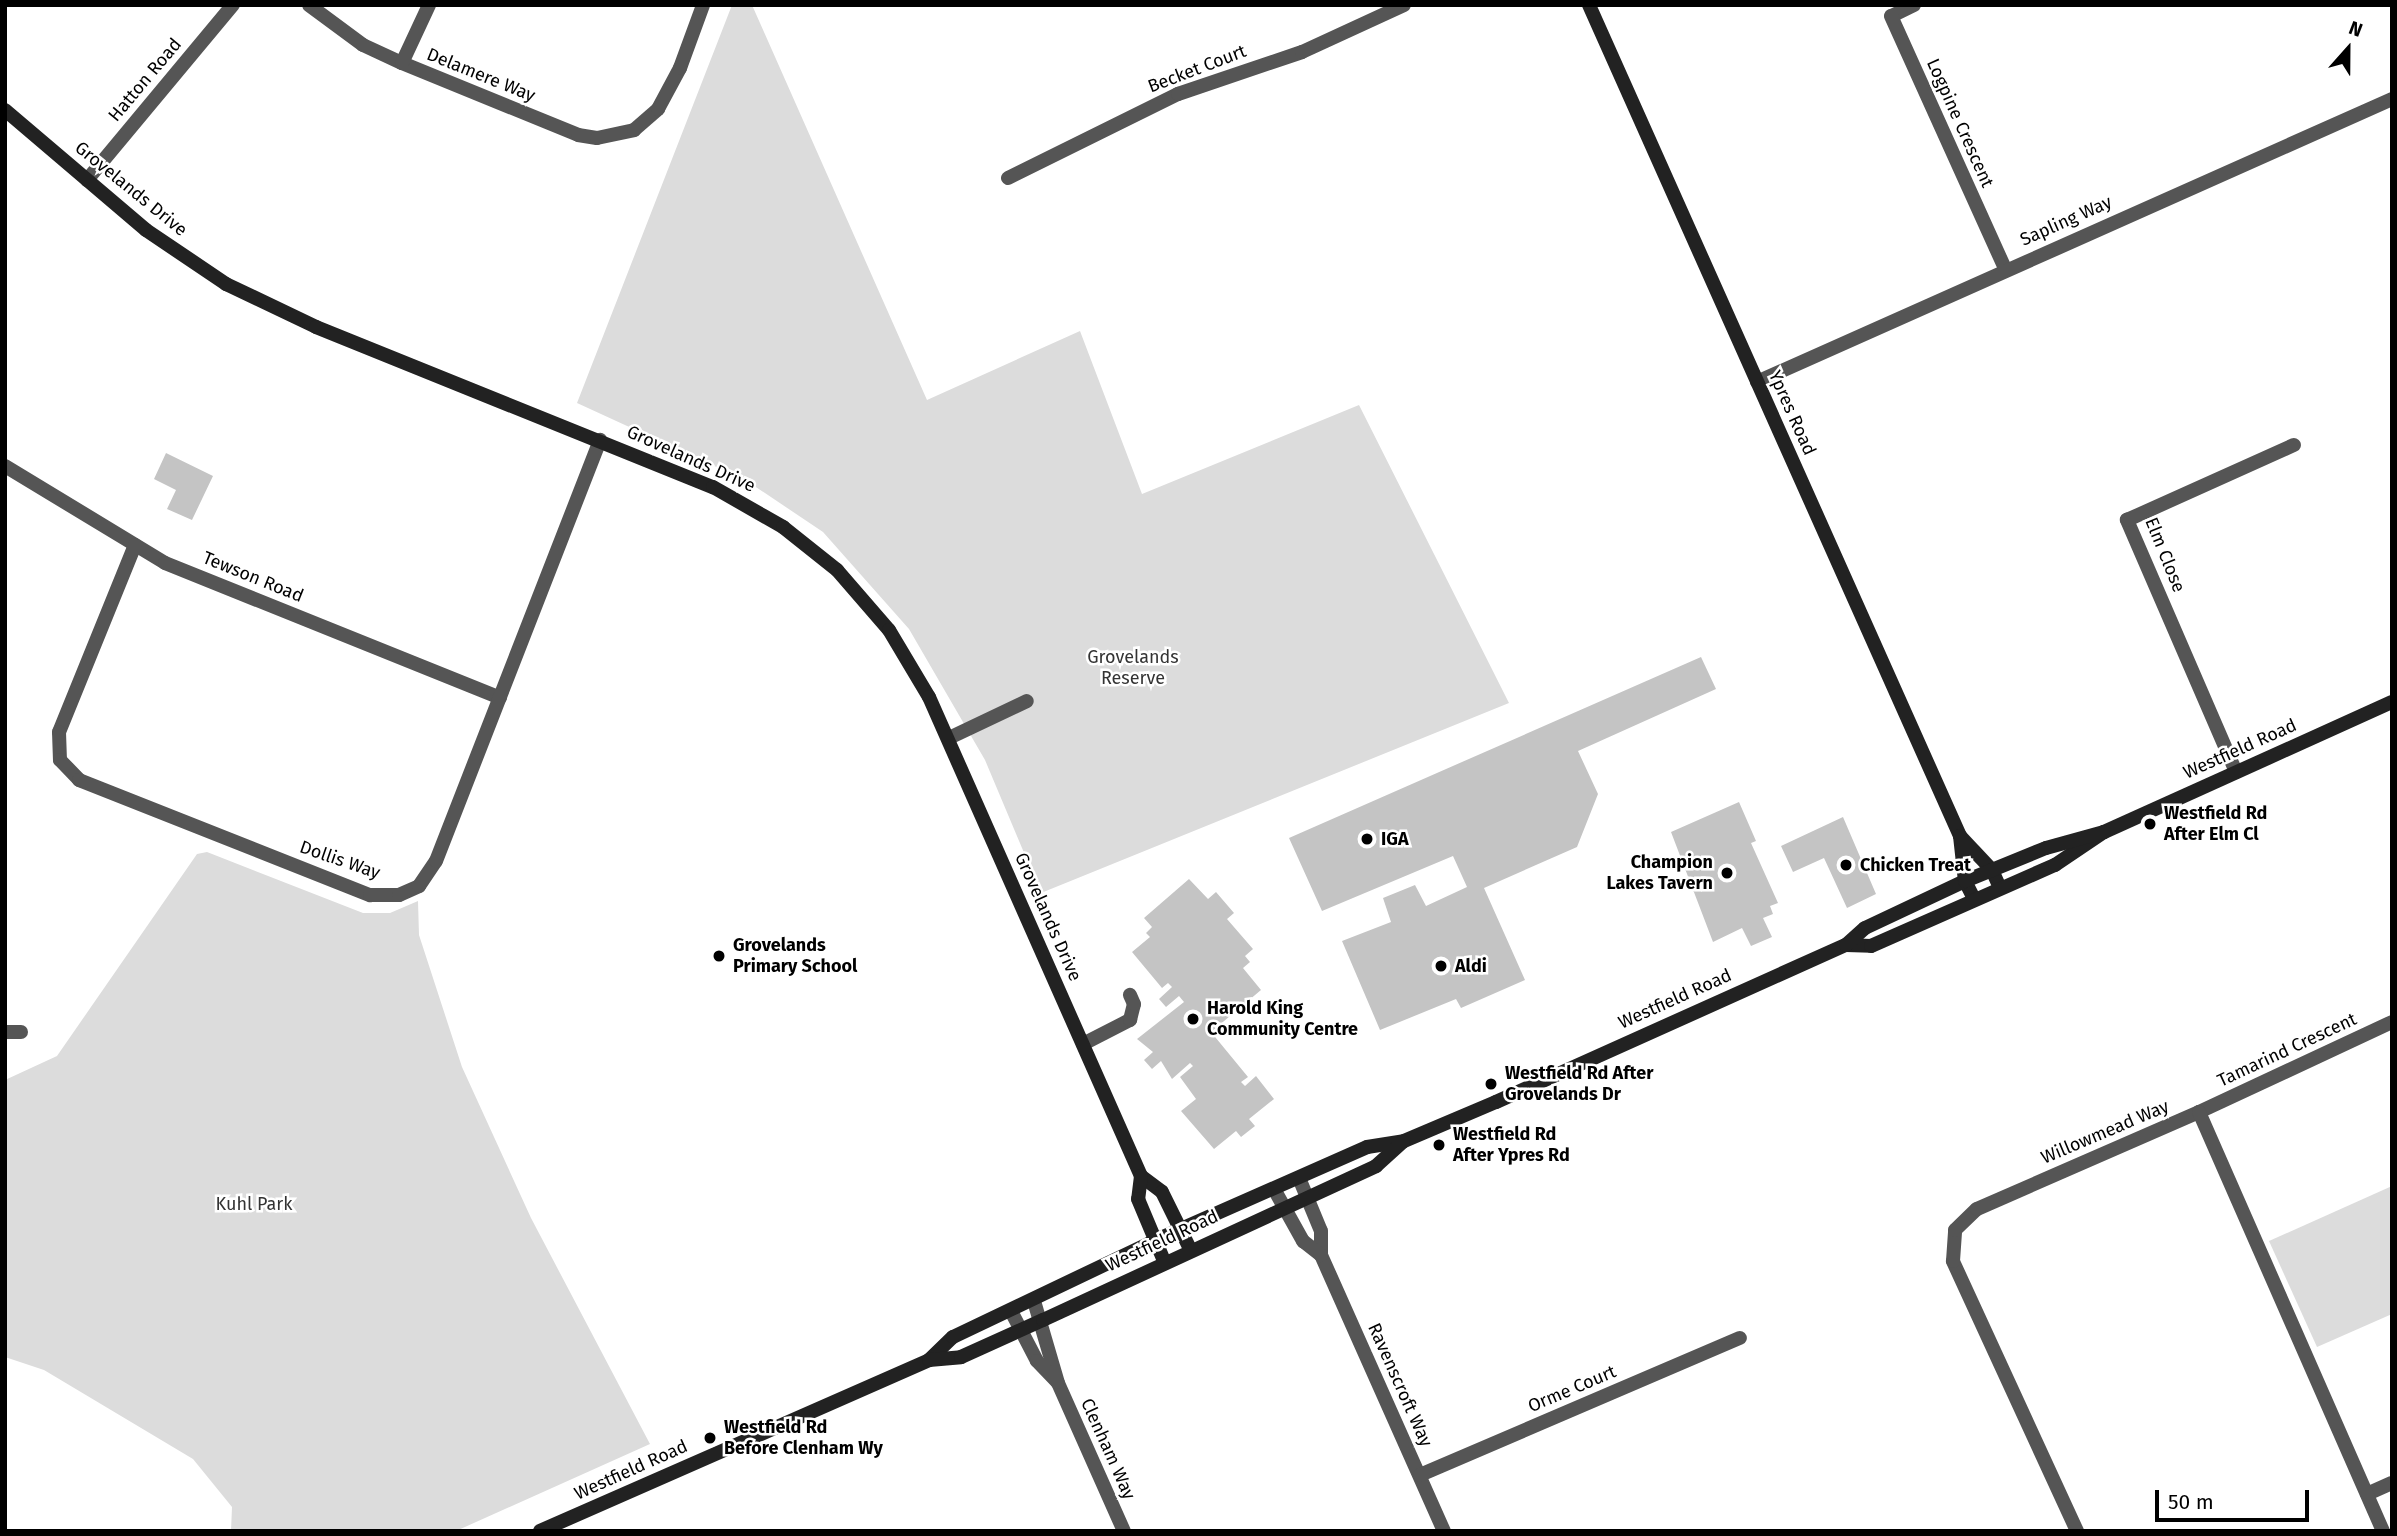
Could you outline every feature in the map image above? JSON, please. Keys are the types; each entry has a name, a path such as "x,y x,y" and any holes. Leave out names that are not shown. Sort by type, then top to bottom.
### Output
{"street":[{"name":"Hatton Road","path":"87,180 233,5"},
{"name":"Delamere Way","path":"309,5 363,45 401,63 578,135 616,136 648,119 669,94 703,5"},
{"path":"401,63 429,5"},
{"name":"Becket Court","path":"1008,178 1178,94 1302,52 1404,5"},
{"name":"Ypres Road","path":"1589,5 1960,836 1965,881 1974,900"},
{"name":"Logpine Crescent","path":"1914,5 1891,16 2005,269"},
{"name":"Sapling Way","path":"1757,382 2005,269 2392,99"},
{"name":"Grovelands Drive","path":"5,110 146,230 226,284 316,327 713,487 806,544 837,570 889,630 949,738 1141,1176 1162,1192 1190,1249"},
{"name":"Dollis Way","path":"135,545 59,732 60,760 79,780 370,895 399,895 419,886 436,861 600,440"},
{"name":"Elm Close","path":"2236,772 2127,520 2294,445"},
{"name":"Tewson Road","path":"5,466 165,563 500,698"},
{"path":"949,738 1027,701"},
{"name":"Westfield Road","path":"929,1360 953,1337 1034,1301 1154,1241 1367,1147 1404,1141 1846,945 1864,928 1965,881 2046,848 2104,832 2392,702"},
{"name":"Westfield Road","path":"1846,945 1871,946 2055,865 2104,832"},
{"name":"Ypres Road","path":"1960,836 1992,870 2000,888"},
{"path":"1083,1044 1130,1020 1134,1004 1130,995"},
{"name":"Tamarind Crescent","path":"2199,1112 2392,1022"},
{"path":"5,1032 21,1032"},
{"path":"2199,1112 2383,1531"},
{"name":"Willowmead Way","path":"2077,1531 1953,1261 1955,1230 1977,1209 2199,1112"},
{"name":"Westfield Road","path":"540,1531 929,1360 961,1357 1043,1320 1164,1261 1376,1166 1404,1141"},
{"name":"Grovelands Drive","path":"1141,1176 1138,1199 1164,1261"},
{"name":"Ravenscroft Way","path":"1299,1178 1321,1231 1321,1255 1444,1531"},
{"name":"Ravenscroft Way","path":"1274,1189 1303,1241 1321,1255"},
{"name":"Clenham Way","path":"1034,1301 1043,1320 1058,1384 1124,1531"},
{"name":"Clenham Way","path":"1011,1311 1037,1361 1058,1384"},
{"name":"Orme Court","path":"1420,1475 1740,1338"},
{"path":"2367,1494 2392,1483"}],"green space":[{"name":"Grovelands Reserve","path":"732,5 752,5 927,400 1080,331 1142,494 1359,405 1509,703 1041,893 985,760 909,629 823,532 747,481 577,403"},
{"name":"Kuhl Park","path":"207,852 363,913 390,913 418,901 419,935 462,1067 531,1218 650,1444 456,1531 231,1531 232,1507 193,1459 44,1370 5,1357 5,1080 57,1056 197,854"},
{"path":"2392,1186 2392,1314 2317,1347 2269,1241"}],"building":[{"path":"166,453 213,476 192,520 167,509 176,490 154,479"},
{"path":"1701,657 1716,689 1578,751 1598,794 1577,847 1484,888 1525,980 1461,1008 1456,999 1380,1030 1342,941 1391,922 1383,898 1415,885 1426,906 1467,887 1453,856 1322,911 1289,838"},
{"name":"Champion Lakes Tavern","path":"1739,802 1756,841 1751,843 1778,903 1770,906 1773,914 1763,918 1772,937 1751,946 1742,928 1713,942 1671,832"},
{"name":"Chicken Treat","path":"1843,817 1876,894 1847,908 1824,858 1793,872 1781,846"},
{"name":"Harold King Community Centre","path":"1189,879 1208,899 1216,892 1234,913 1227,919 1253,949 1245,956 1250,962 1243,968 1261,990 1211,1032 1248,1077 1241,1082 1245,1086 1256,1076 1274,1099 1249,1119 1255,1126 1241,1137 1236,1131 1214,1149 1181,1111 1196,1099 1180,1077 1193,1066 1190,1063 1172,1079 1161,1061 1152,1069 1144,1060 1153,1052 1137,1039 1184,1002 1179,996 1166,1007 1159,999 1172,987 1168,983 1162,988 1132,952 1150,937 1146,933 1152,927 1144,918"}],"place":[{"name":"Westfield Rd After Elm Cl","path":"2150,824"},
{"name":"IGA","path":"1367,839"},
{"name":"Chicken Treat","path":"1846,865"},
{"name":"Champion Lakes Tavern","path":"1727,873"},
{"name":"Grovelands Primary School","path":"719,956"},
{"name":"Aldi","path":"1441,966"},
{"name":"Harold King Community Centre","path":"1193,1019"},
{"name":"Westfield Rd After Grovelands Dr","path":"1491,1084"},
{"name":"Westfield Rd After Ypres Rd","path":"1439,1145"},
{"name":"Westfield Rd Before Clenham Wy","path":"710,1438"}]}
